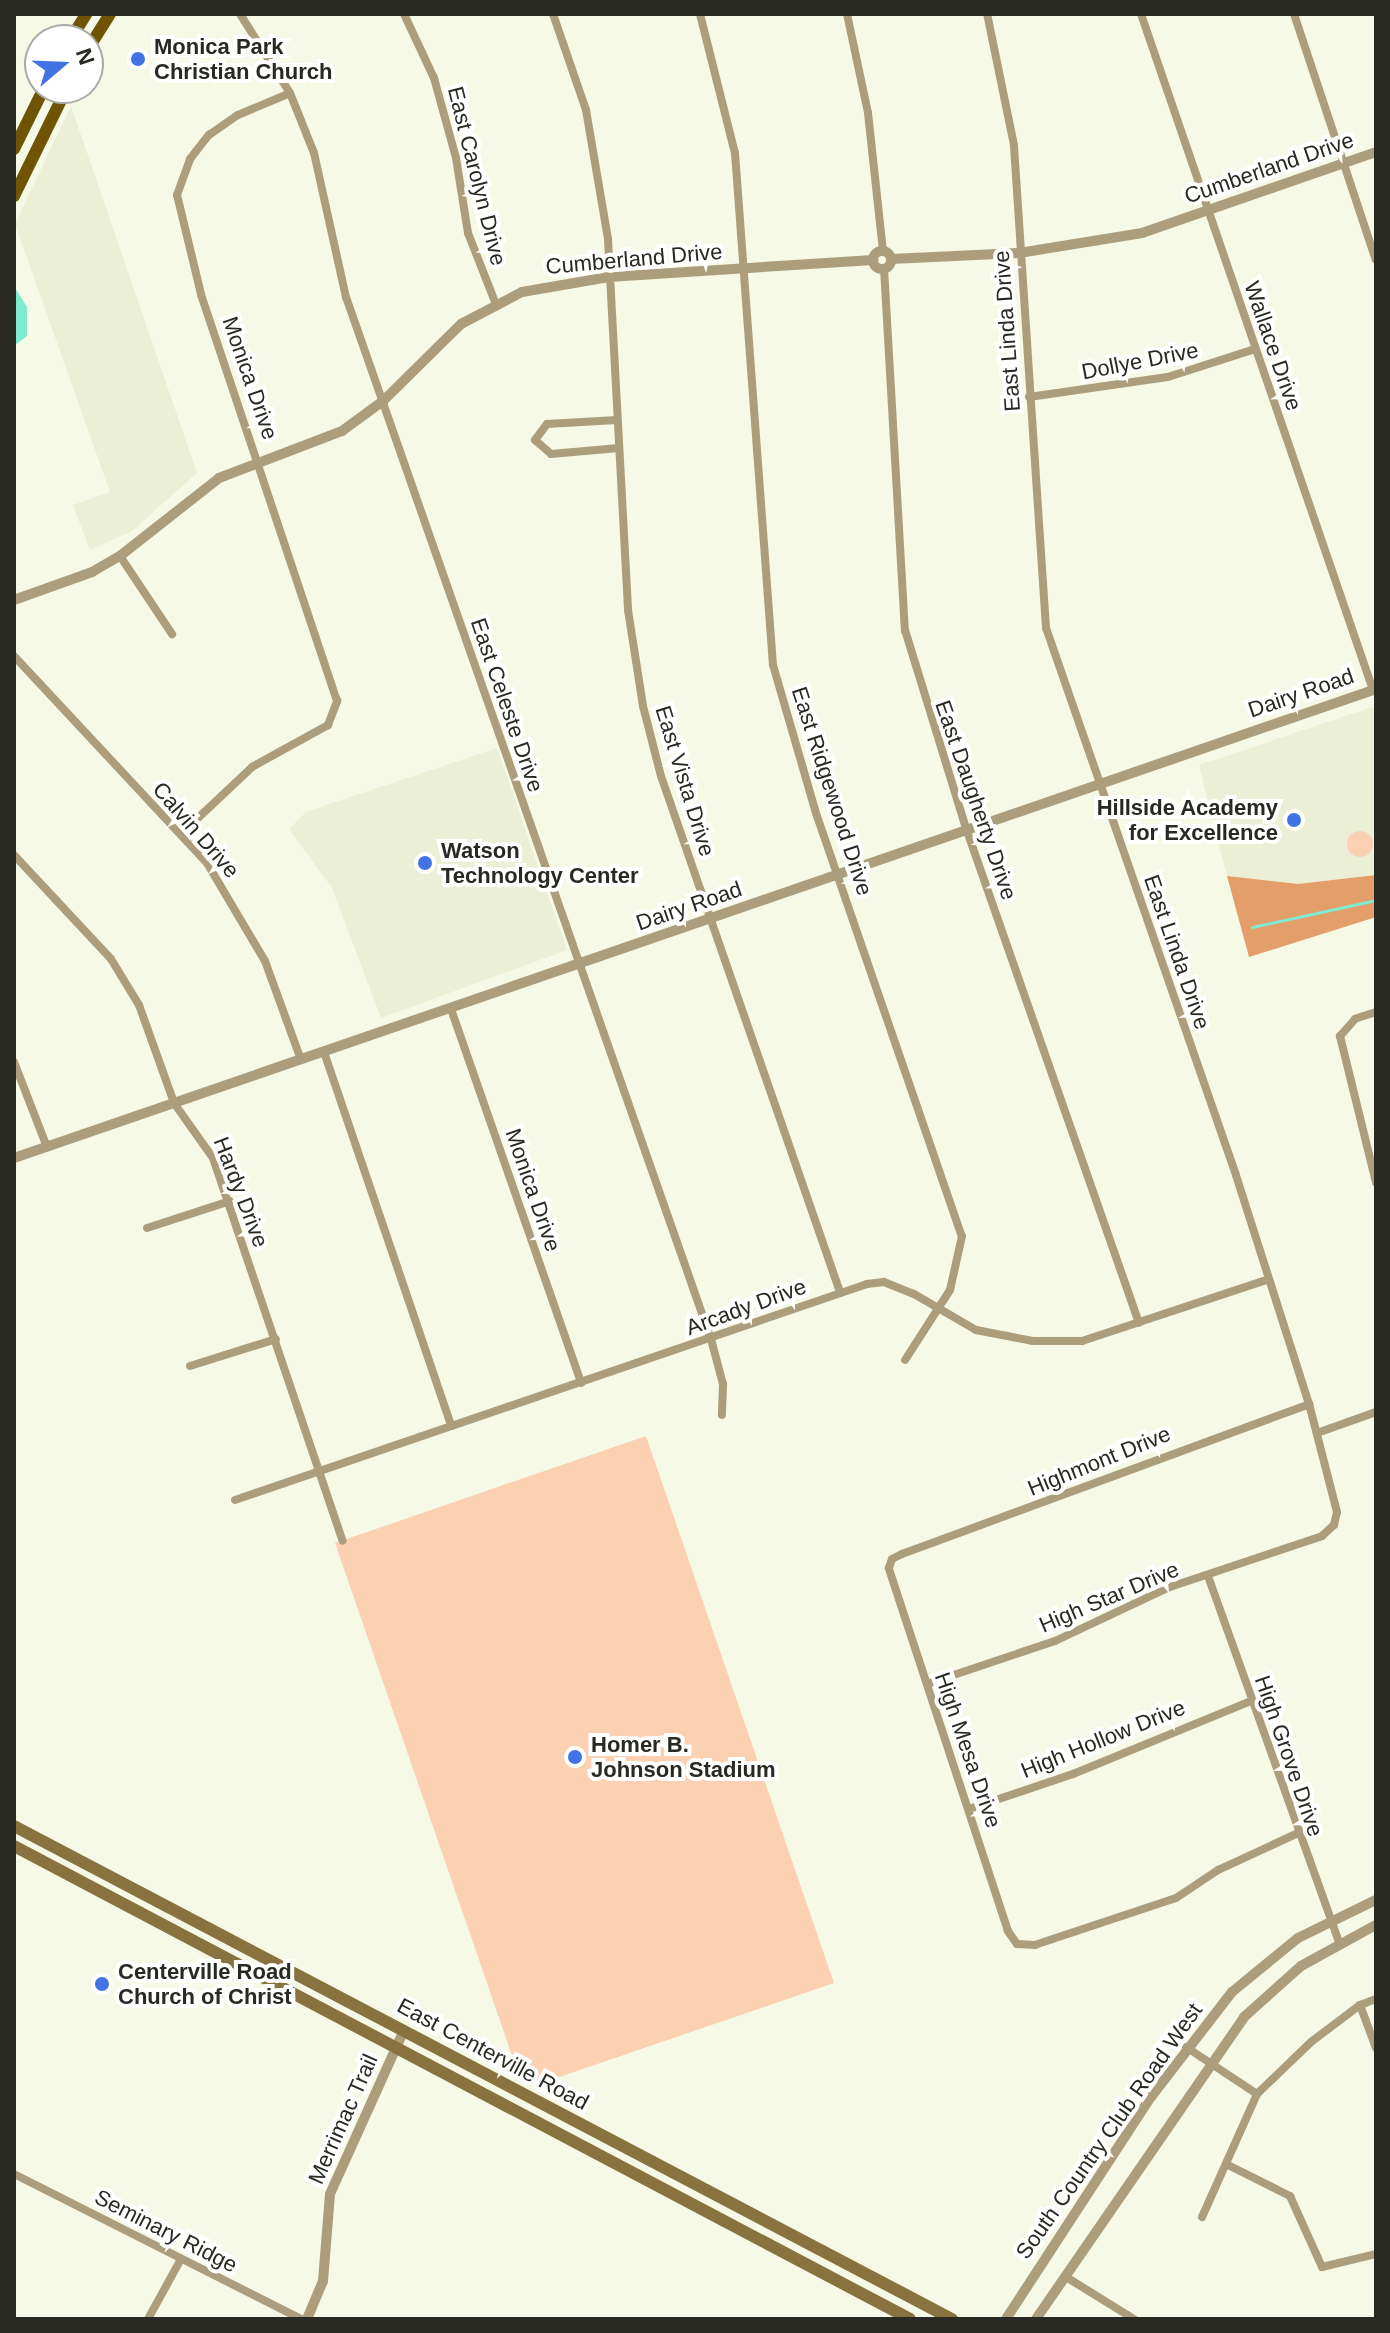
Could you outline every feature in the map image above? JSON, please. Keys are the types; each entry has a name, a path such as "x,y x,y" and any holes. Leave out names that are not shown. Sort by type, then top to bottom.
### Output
{"main road":[{"path":"36,104 15,147 36,153"},
{"path":"14,196 59,104"},
{"name":"East Centerville Road","path":"14,1826 952,2319"},
{"path":"42,1860 51,1844"},
{"name":"East Centerville Road","path":"14,1846 910,2319"},
{"path":"216,1954 224,1935"}],"street":[{"name":"East Celeste Drive","path":"240,14 290,93 314,153 346,297 711,1339 723,1384 722,1415"},
{"name":"East Carolyn Drive","path":"404,14 434,78 456,158 468,233 495,302"},
{"name":"East Vista Drive","path":"553,14 586,110 608,239 634,664 661,776 840,1292"},
{"name":"East Ridgewood Drive","path":"700,14 735,153 773,665 787,724 958,1213 960,1262 939,1308 905,1360"},
{"name":"East Daugherty Drive","path":"847,14 868,113 886,259 905,630 967,831 1139,1323"},
{"name":"East Linda Drive","path":"987,14 1014,145 1046,628 1269,1279 1309,1404 1337,1512"},
{"name":"Wallace Drive","path":"1141,14 1374,689"},
{"path":"1294,14 1376,260"},
{"name":"Monica Drive","path":"181,834 252,767 328,725 337,701 192,264 177,195 190,159 209,135 238,115 290,93"},
{"name":"Cumberland Drive","path":"14,600 120,556 219,478 342,431 383,401 461,324 495,302 556,282 1019,253 1142,233 1376,152"},
{"name":"Dollye Drive","path":"1029,397 1168,377 1255,349"},
{"path":"617,420 547,424 535,440 551,454 619,448"},
{"path":"120,556 172,634"},
{"name":"Calvin Drive","path":"14,656 181,834 222,885 265,961 301,1060"},
{"name":"Dairy Road","path":"14,1158 712,920 1374,689"},
{"name":"Hardy Drive","path":"14,855 111,959 139,1005 174,1103 202,1137 230,1201 343,1541"},
{"name":"Monica Drive","path":"451,1009 581,1383"},
{"path":"1376,1012 1355,1019 1340,1036 1341,1052 1372,1148 1376,1183"},
{"path":"324,1052 451,1426"},
{"path":"14,1062 47,1147"},
{"path":"147,1228 230,1201"},
{"name":"Arcady Drive","path":"235,1500 711,1339 840,1292 884,1282 976,1330 1033,1341 1082,1341 1269,1279"},
{"path":"190,1366 276,1339"},
{"name":"Highmont Drive","path":"902,1554 1309,1404"},
{"path":"1317,1433 1376,1412"},
{"name":"High Star Drive","path":"927,1684 1055,1641 1170,1587 1322,1536 1334,1525 1337,1512"},
{"name":"High Mesa Drive","path":"902,1554 892,1559 890,1580 1008,1931 1017,1944 1035,1945 1176,1898 1218,1870 1296,1834"},
{"name":"High Grove Drive","path":"1208,1576 1296,1834 1340,1945"},
{"name":"High Hollow Drive","path":"969,1809 1073,1774 1251,1701"},
{"name":"South Country Club Road West","path":"1006,2319 1186,2047 1251,1973 1328,1920 1376,1900"},
{"name":"South Country Club Road West","path":"1036,2319 1244,2017 1301,1966 1376,1925"},
{"path":"1202,2217 1257,2094 1311,2042 1360,2005 1376,1999"},
{"path":"1360,2005 1376,2048"},
{"name":"Merrimac Trail","path":"304,2319 323,2281 330,2194 404,2030"},
{"path":"1186,2047 1257,2094"},
{"path":"1226,2164 1290,2196 1322,2267 1376,2254"},
{"name":"Seminary Ridge","path":"14,2174 304,2319"},
{"path":"148,2319 181,2259"},
{"path":"1066,2277 1134,2319"}],"shaded area":[{"path":"71,106 197,473 132,531 90,550 73,505 110,492 15,224"},
{"name":"Hillside Academy for Excellence","path":"1376,706 1376,875 1298,884 1227,876 1199,765"},
{"name":"Watson Technology Center","path":"497,748 567,950 381,1018 332,888 289,829 306,812"},
{"path":"1360,831 1369,835 1373,844 1369,853 1360,857 1351,853 1347,844 1351,835"},
{"path":"1376,875 1376,917 1249,957 1227,876 1298,884"},
{"path":"646,1436 834,1983 542,2083 516,2067 335,1543"}],"water":[{"path":"14,286 27,307 27,336 14,346"}],"waterway":[{"path":"1252,927 1376,900"}],"place":[{"name":"Monica Park Christian Church","path":"138,59"},
{"name":"Hillside Academy for Excellence","path":"1294,820"},
{"name":"Watson Technology Center","path":"425,863"},
{"name":"Homer B. Johnson Stadium","path":"575,1757"},
{"name":"Centerville Road Church of Christ","path":"102,1984"}]}
